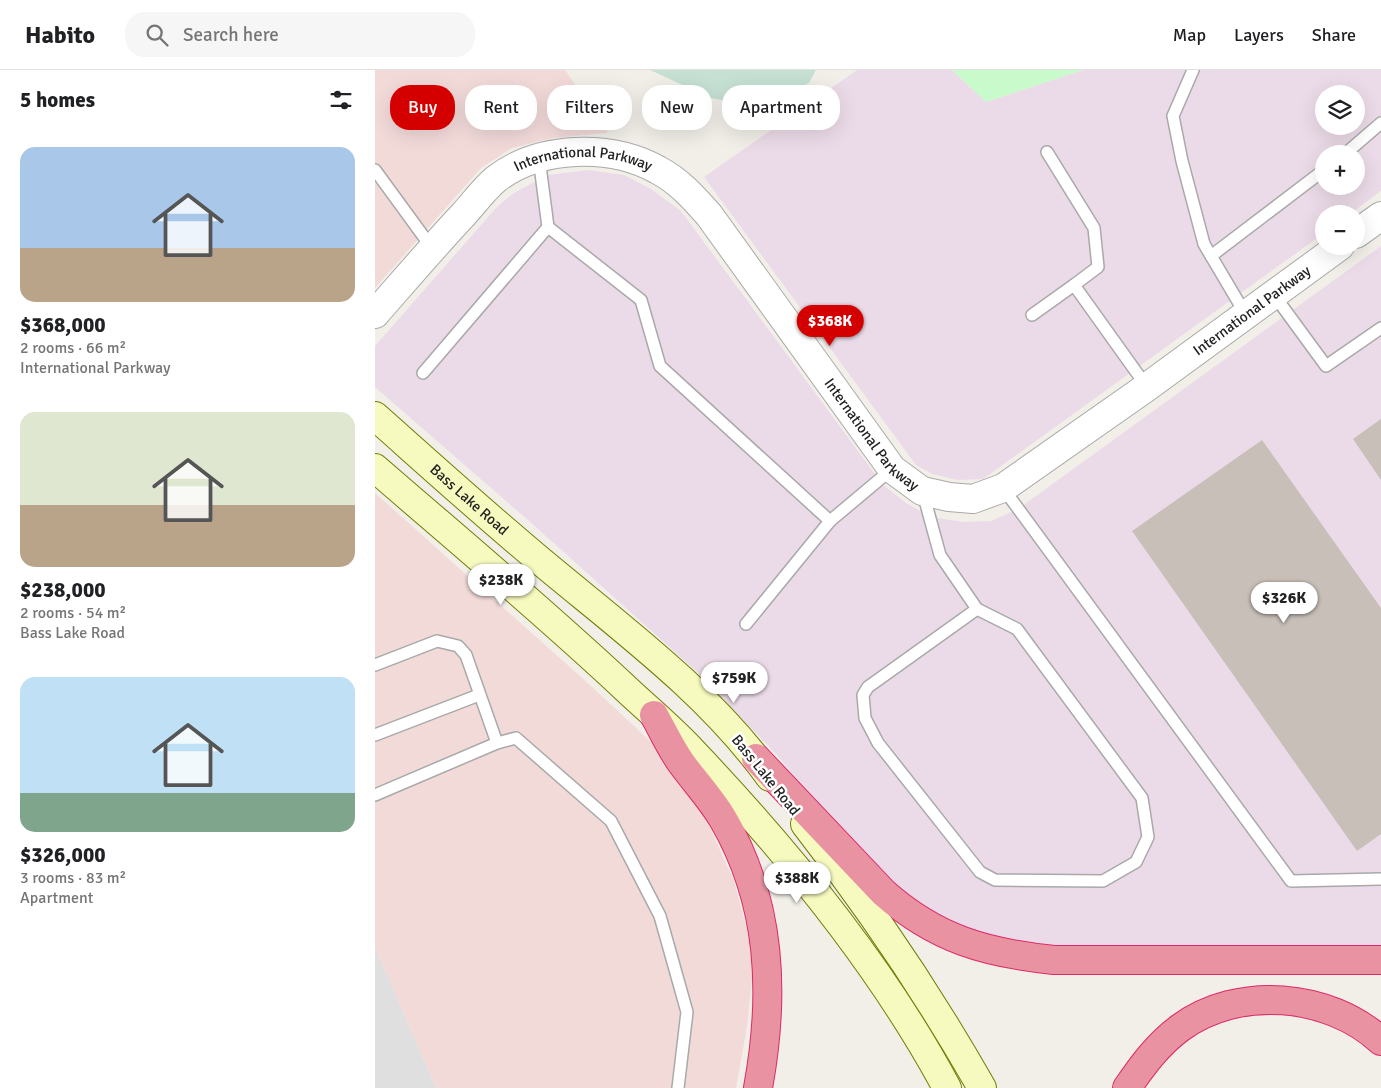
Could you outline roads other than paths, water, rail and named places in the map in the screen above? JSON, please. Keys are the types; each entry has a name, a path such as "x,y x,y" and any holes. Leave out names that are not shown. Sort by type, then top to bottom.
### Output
{"highway":[{"path":"654,715 681,764 704,791 723,819 744,859 759,909 768,960 769,1000 764,1054 757,1088"},
{"path":"756,758 884,893 917,919 959,941 1015,956 1054,960 1381,960"},
{"path":"1127,1088 1151,1056 1181,1028 1215,1010 1236,1004 1258,1000 1286,1000 1314,1005 1357,1022 1381,1041"}],"main road":[{"name":"Bass Lake Road","path":"375,416 536,558 642,644 705,704 756,758 866,904 909,966 982,1088"},
{"path":"375,468 579,645 692,751 757,823 833,915 882,982 947,1088"}],"street":[{"name":"International Parkway","path":"375,314 432,248 496,179 525,162 559,153 593,152 626,158 658,170 686,189 709,215 893,469 922,491 973,498 1003,488 1147,387 1328,255"},
{"path":"1365,228 1381,216"}],"lane":[{"path":"1193,70 1173,116 1204,244 1246,315"},
{"path":"1355,145 1381,123"},
{"path":"1032,315 1098,267 1094,228 1047,152"},
{"path":"539,158 548,227 641,300 660,366 831,521"},
{"path":"375,170 432,248"},
{"path":"1211,256 1315,177"},
{"path":"423,373 548,227"},
{"path":"1074,284 1147,387"},
{"path":"1274,294 1326,366 1381,328"},
{"path":"746,624 831,521 893,469"},
{"path":"1003,488 1291,881 1381,879"},
{"path":"922,491 940,556 977,610 1017,629 1142,798 1148,837 1136,862 1103,881 995,880 981,872 878,743 865,718 863,696 868,687 977,610"},
{"path":"375,665 437,641 458,646 466,655 497,743"},
{"path":"375,735 479,695"},
{"path":"375,795 497,743 516,738 611,821 660,916 687,1012 678,1088"}]}
